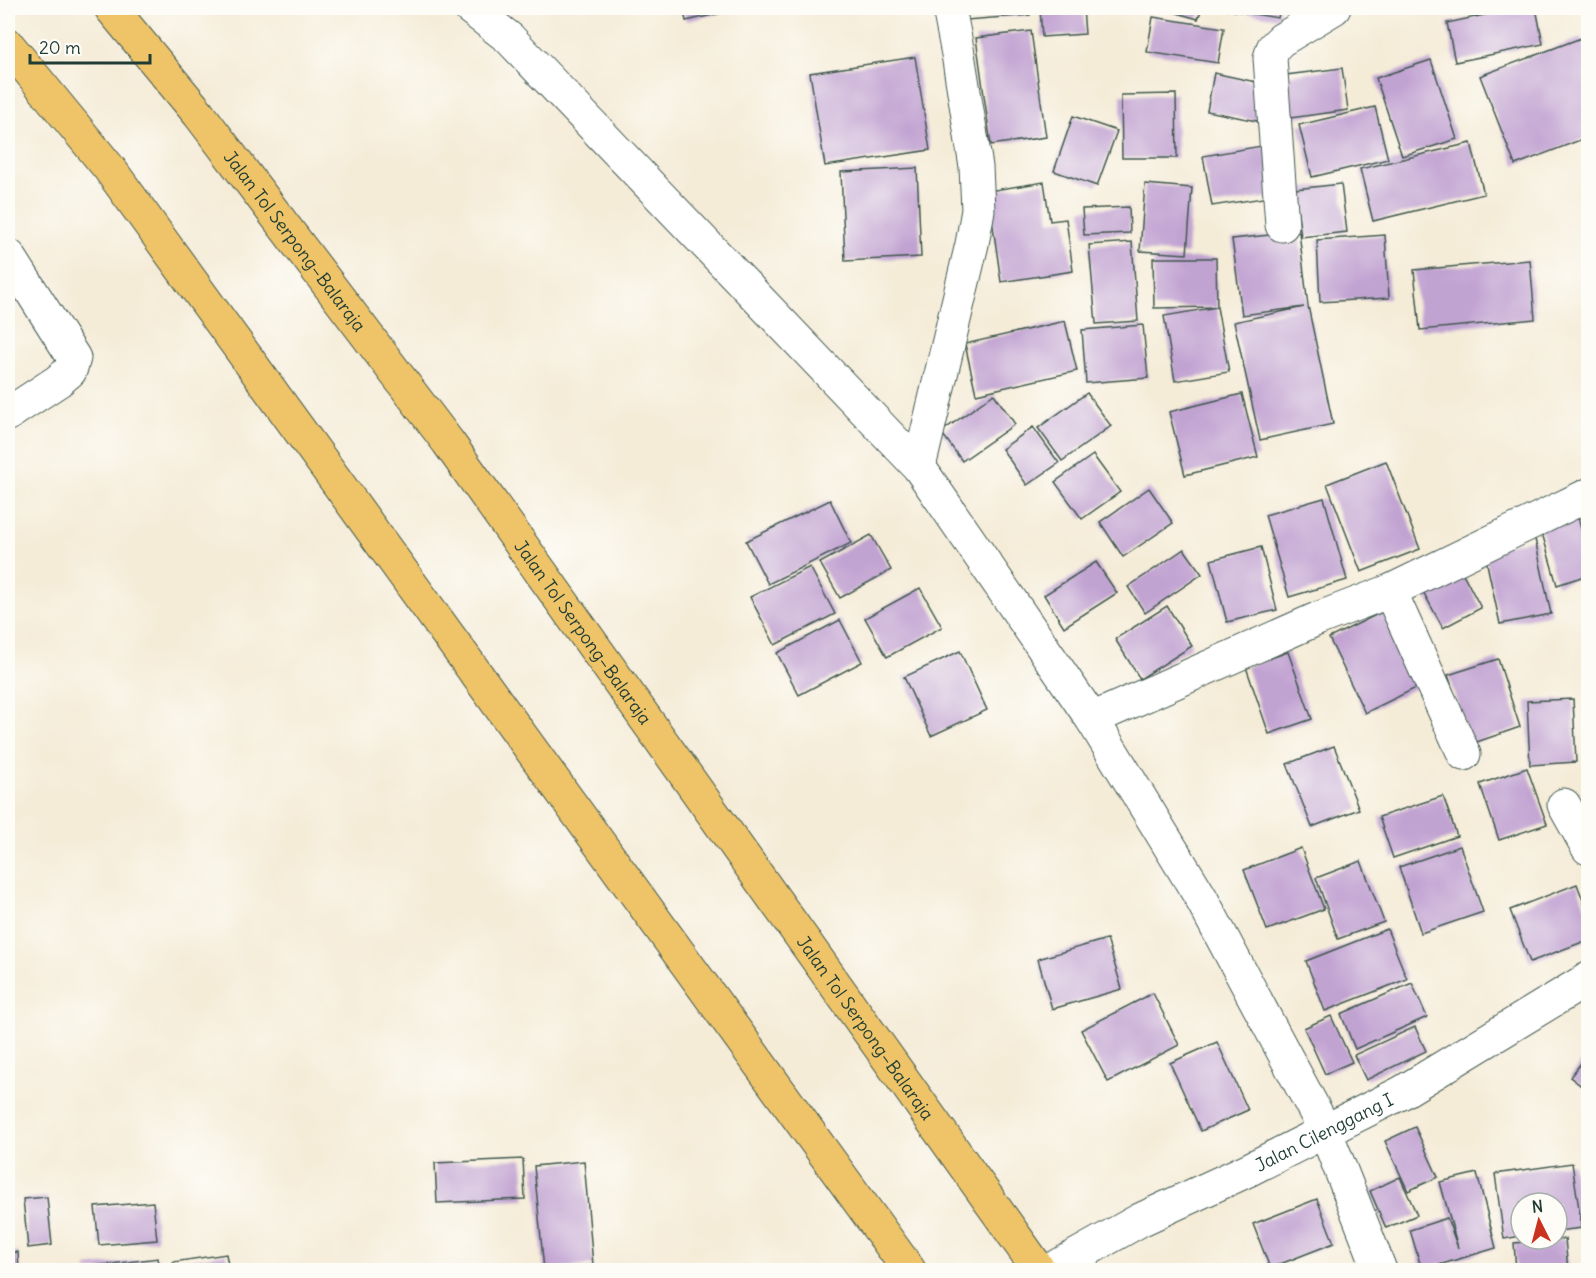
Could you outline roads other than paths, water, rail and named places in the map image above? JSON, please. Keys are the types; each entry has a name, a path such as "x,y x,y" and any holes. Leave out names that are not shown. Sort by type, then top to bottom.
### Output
{"highway":[{"name":"Jalan Tol Serpong–Balaraja","path":"111,8 199,114 448,442 1039,1270"},
{"path":"8,45 109,168 909,1270"}],"street":[{"path":"470,8 516,46 919,467 1092,719 1200,896 1325,1130 1380,1270"},
{"path":"919,467 970,255 978,210 976,167 950,8"},
{"path":"1282,225 1270,58 1273,48 1281,40 1334,8"},
{"path":"8,256 74,358 70,371 8,414"},
{"path":"1092,719 1317,619 1390,591 1588,495"},
{"path":"1390,591 1464,754"},
{"path":"1564,805 1588,848"},
{"name":"Jalan Cilenggang I","path":"1051,1270 1140,1220 1248,1170 1401,1093 1588,979"}]}
